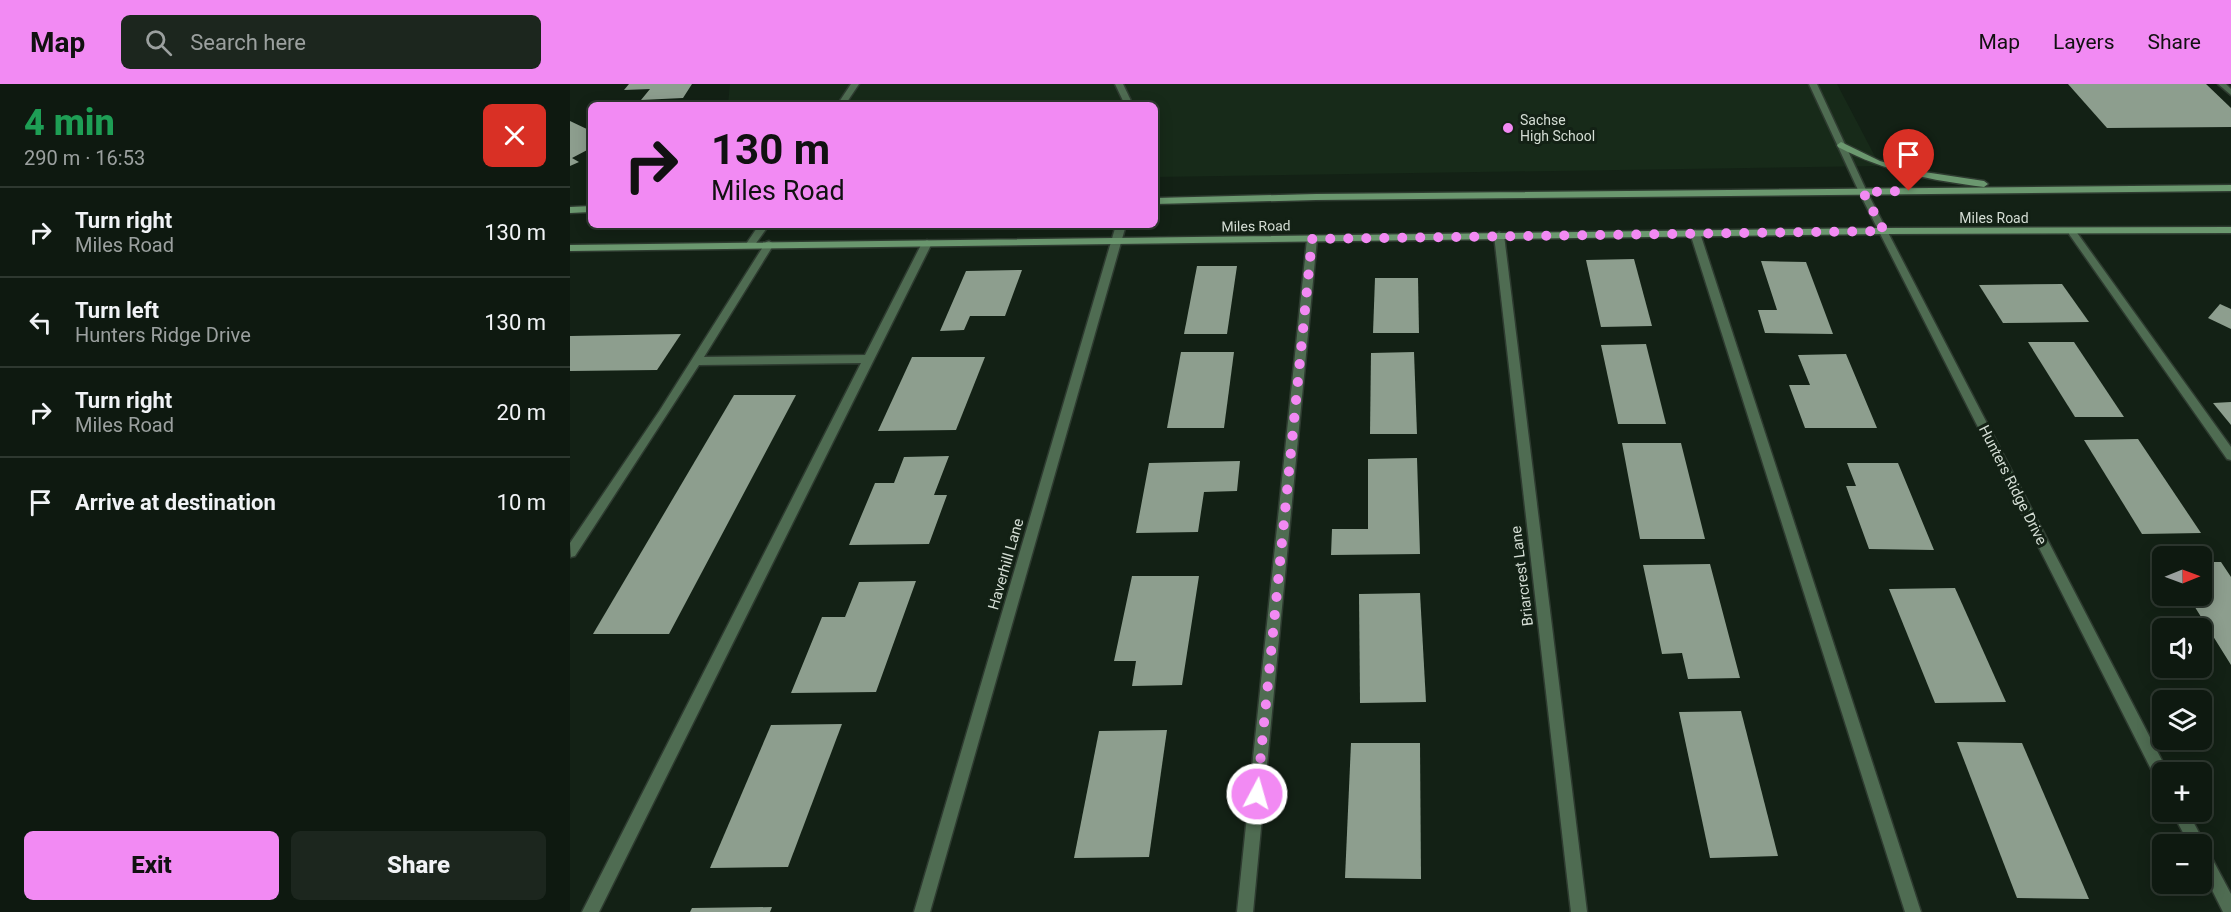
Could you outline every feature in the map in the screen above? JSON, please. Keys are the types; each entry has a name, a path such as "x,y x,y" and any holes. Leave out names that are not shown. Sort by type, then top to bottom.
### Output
{"main road":[{"path":"1841,145 1888,168 1922,177 2033,190"},
{"name":"Miles Road","path":"1158,201 1316,197 2231,188"},
{"path":"570,210 588,209"},
{"name":"Miles Road","path":"570,248 1499,235 2231,230"}],"street":[{"path":"844,102 855,84"},
{"path":"1119,84 1128,102"},
{"name":"Hunters Ridge Drive","path":"1813,84 1863,192 2155,762"},
{"path":"2222,84 2231,93"},
{"path":"751,244 762,228"},
{"name":"Haverhill Lane","path":"922,912 1120,228"},
{"path":"2072,232 2231,456"},
{"path":"1695,233 1913,912"},
{"name":"Briarcrest Lane","path":"1499,235 1579,912"},
{"path":"1245,912 1312,239"},
{"path":"590,912 927,243"},
{"path":"571,552 697,361 769,244"},
{"path":"697,361 869,359"},
{"path":"2212,874 2231,911"}],"shaded area":[{"name":"Sachse High School","path":"730,84 1837,84 1880,166 1158,177 1158,102 728,102"}],"building":[{"path":"629,84 692,84 683,98 641,100 650,89 624,90"},
{"path":"2068,84 2206,84 2231,108 2231,127 2107,128"},
{"path":"570,121 588,130 588,150 572,158 579,162 570,166"},
{"path":"1634,259 1652,326 1601,327 1586,260"},
{"path":"1761,261 1806,262 1833,334 1765,333 1758,310 1777,310"},
{"path":"1197,266 1237,266 1227,334 1184,334"},
{"path":"1022,270 1005,316 970,316 964,330 940,331 966,271"},
{"path":"1375,278 1418,278 1419,333 1373,333"},
{"path":"2062,284 2089,322 2003,323 1979,285"},
{"path":"2220,304 2231,309 2231,329 2208,318"},
{"path":"681,334 657,370 570,371 570,336"},
{"path":"2028,342 2074,342 2124,417 2075,417"},
{"path":"1646,344 1666,424 1618,424 1601,345"},
{"path":"1181,352 1234,352 1224,428 1167,428"},
{"path":"1414,352 1417,434 1370,434 1371,353"},
{"path":"1846,354 1877,428 1805,428 1789,385 1810,385 1798,355"},
{"path":"912,357 985,357 956,430 878,431"},
{"path":"734,395 796,395 669,634 593,634"},
{"path":"2231,402 2231,425 2213,403"},
{"path":"2138,439 2201,533 2142,534 2084,440"},
{"path":"1622,443 1681,443 1705,539 1640,539"},
{"path":"949,456 934,495 947,495 929,544 849,545 875,483 894,483 904,457"},
{"path":"1417,458 1420,554 1331,555 1332,529 1368,529 1368,459"},
{"path":"1240,461 1237,491 1204,492 1198,532 1136,533 1149,463"},
{"path":"1847,463 1898,463 1934,550 1869,549 1846,486 1856,486"},
{"path":"2212,562 2221,562 2231,577 2231,665 2212,635 2212,618 2202,618 2194,606 2212,606"},
{"path":"1710,564 1740,678 1688,679 1682,653 1662,654 1643,565"},
{"path":"1132,576 1199,576 1182,685 1132,686 1136,661 1114,661"},
{"path":"916,581 876,692 791,693 822,617 845,617 859,582"},
{"path":"1955,588 2006,702 1935,703 1889,589"},
{"path":"1420,593 1426,702 1360,703 1359,594"},
{"path":"1741,711 1778,856 1710,858 1679,712"},
{"path":"842,724 788,867 710,868 771,725"},
{"path":"1167,730 1149,857 1074,858 1099,731"},
{"path":"1957,742 2022,743 2089,899 2017,898"},
{"path":"1351,743 1420,743 1421,879 1345,878"},
{"path":"772,907 770,912 690,912 692,908"}],"place":[{"name":"Sachse High School","path":"1508,128"}],"route":[{"path":"1257,794 1312,239 1884,231 1863,192 1909,191"}]}
